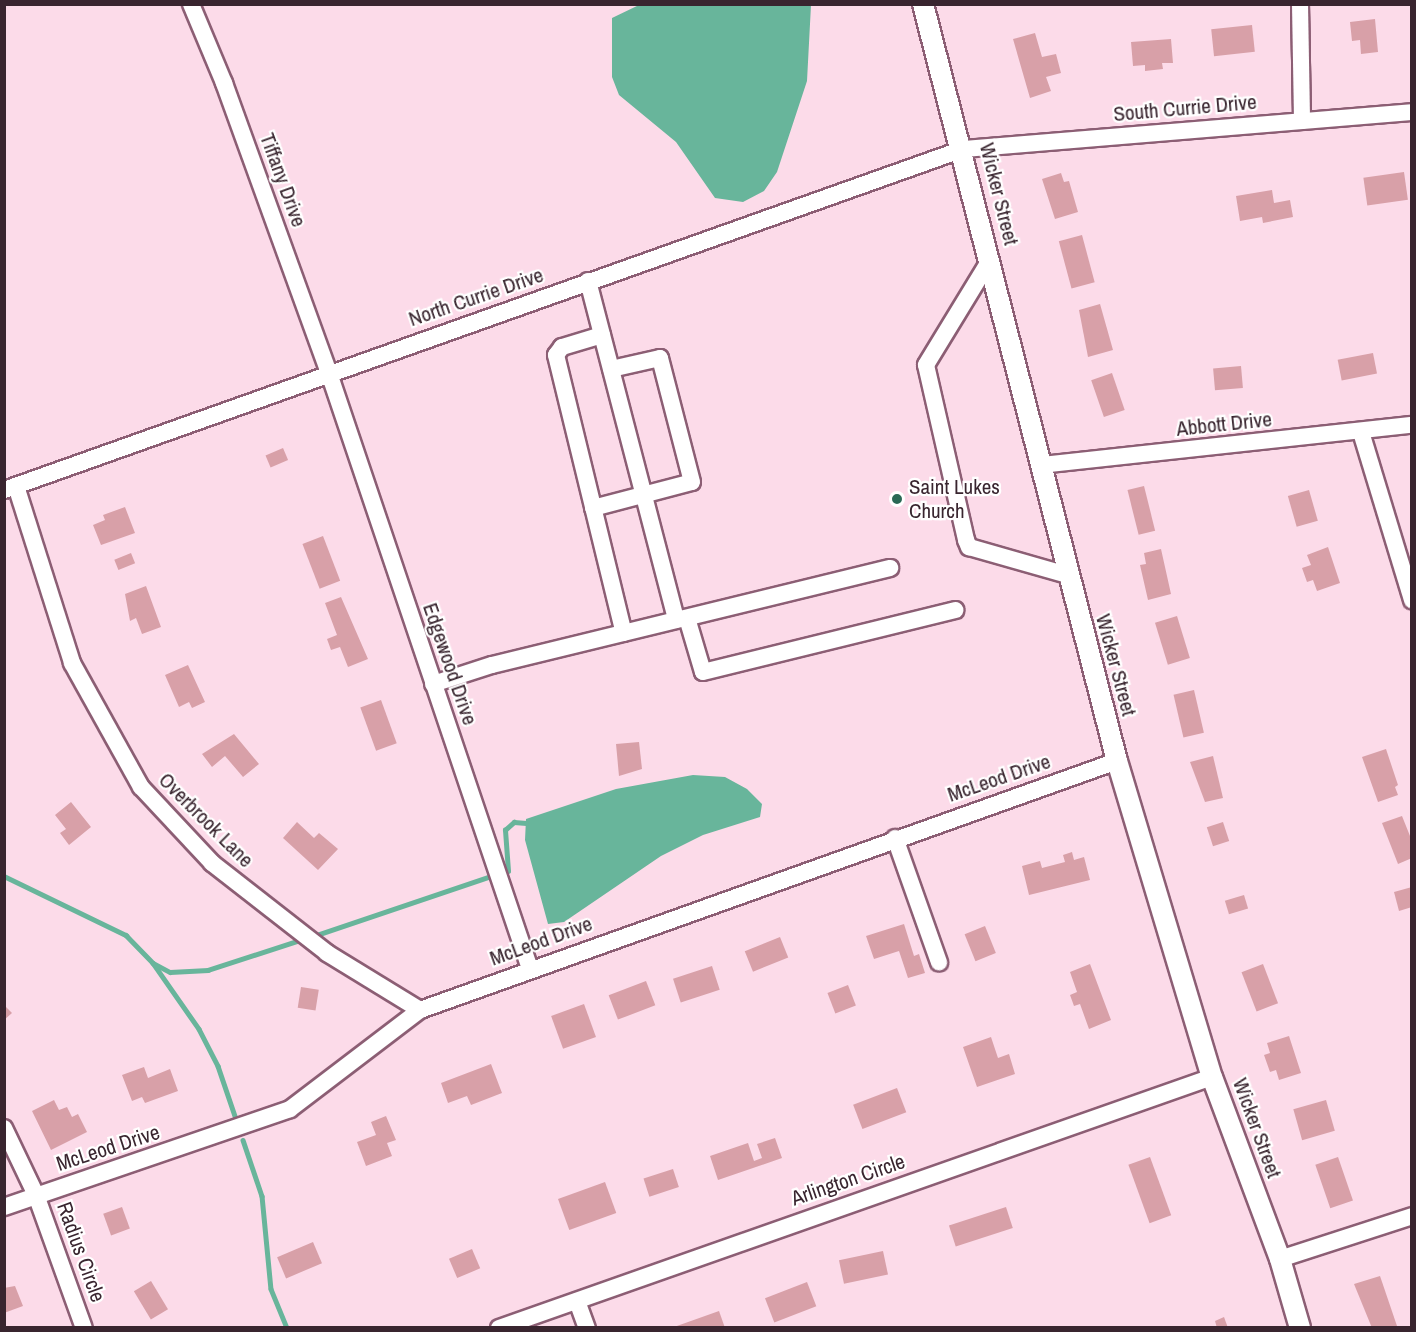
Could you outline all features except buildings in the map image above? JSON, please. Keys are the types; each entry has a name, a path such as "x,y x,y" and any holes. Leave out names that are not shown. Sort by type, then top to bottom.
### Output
{"main road":[{"name":"Wicker Street","path":"923,4 963,149 1067,575 1117,761 1212,1077 1280,1259 1300,1328"}],"street":[{"name":"Tiffany Drive","path":"191,4 224,83 329,373"},
{"path":"1300,4 1302,120"},
{"name":"South Currie Drive","path":"963,149 1412,112"},
{"name":"North Currie Drive","path":"10,488 963,149"},
{"path":"990,260 926,365 966,540 969,547 1067,575"},
{"path":"588,281 644,495 681,619 704,672 956,610"},
{"path":"602,335 562,347 556,355 624,633"},
{"path":"593,508 692,482 660,358 611,369"},
{"name":"Edgewood Drive","path":"329,373 530,969"},
{"name":"Abbott Drive","path":"1041,465 1412,425"},
{"path":"1361,432 1412,600"},
{"name":"Overbrook Lane","path":"10,488 72,663 141,787 212,863 327,953 420,1010"},
{"path":"433,684 492,665 890,568"},
{"name":"McLeod Drive","path":"4,1207 290,1109 420,1010 895,838 1117,761"},
{"path":"895,838 939,962"},
{"name":"Arlington Circle","path":"499,1328 1212,1077"},
{"name":"Radius Circle","path":"4,1128 36,1195 84,1328"},
{"path":"1280,1259 1412,1216"},
{"path":"577,1301 587,1328"}],"shaded area":[{"path":"639,5 811,5 807,81 777,172 764,191 743,202 715,198 676,142 619,95 612,77 612,18"},
{"path":"693,775 725,777 747,789 762,804 760,817 703,835 661,856 564,922 548,924 525,840 526,819 616,789"}],"waterway":[{"path":"502,873 508,871 505,830 514,822 526,823"},
{"path":"314,936 494,875"},
{"path":"4,876 126,935 153,963 199,1029 218,1066 235,1116"},
{"path":"153,963 170,972 208,970 303,939"},
{"path":"243,1140 262,1196 271,1289 287,1328"}],"place":[{"name":"Saint Lukes Church","path":"897,499"}]}
